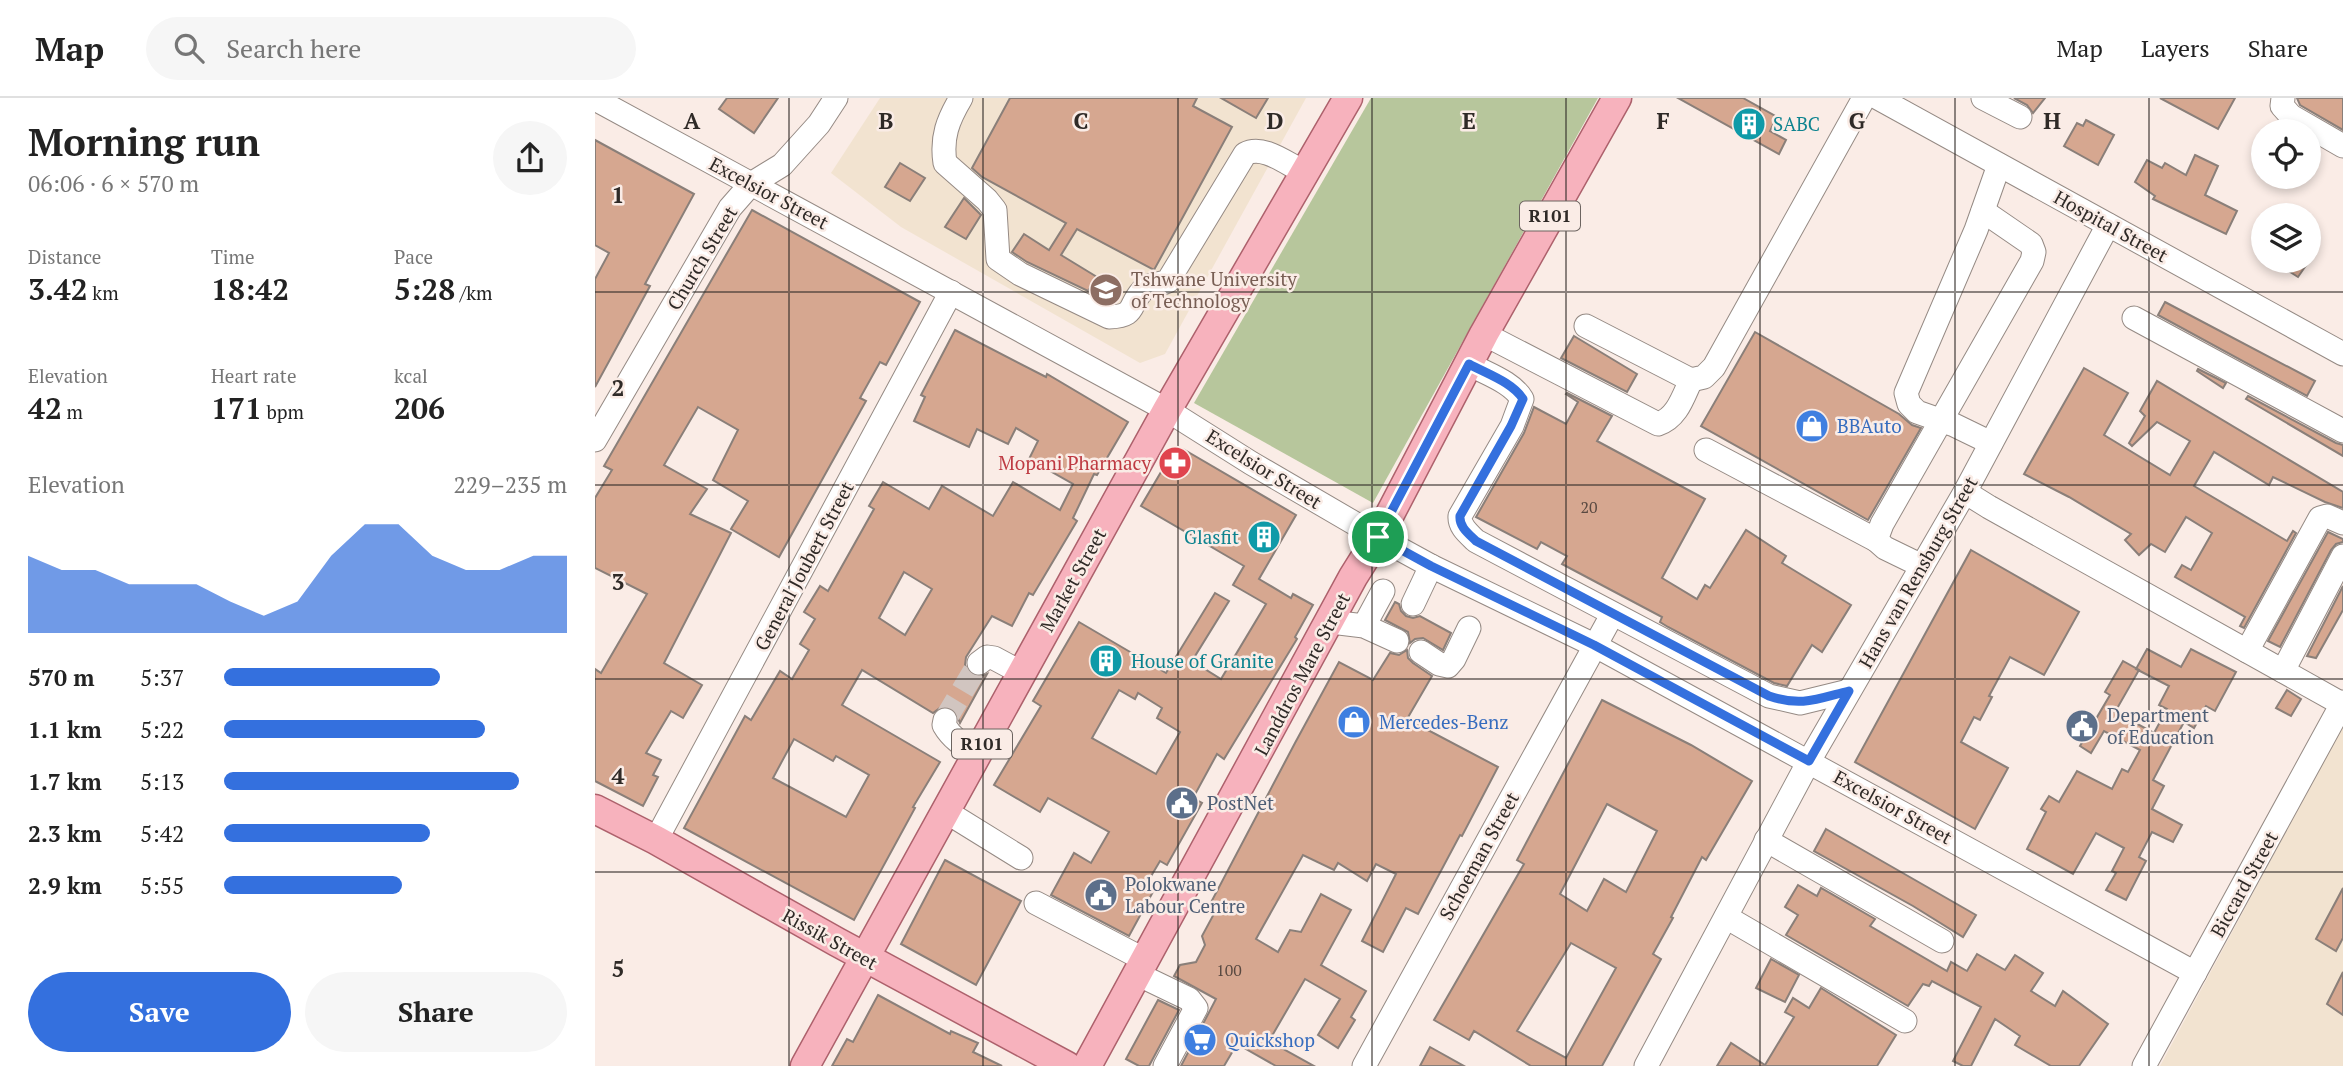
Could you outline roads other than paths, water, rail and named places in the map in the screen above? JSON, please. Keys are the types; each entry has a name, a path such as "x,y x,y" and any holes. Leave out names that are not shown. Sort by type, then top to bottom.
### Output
{"main road":[{"name":"Market Street","path":"805,1066 1167,410 1348,98"},
{"name":"Landdros Mare Street","path":"1087,1066 1378,537 1484,334 1617,98"},
{"name":"Rissik Street","path":"595,809 1067,1066"}],"street":[{"name":"Church Street","path":"595,440 730,208 751,184 782,165 818,124 836,98"},
{"path":"961,98 950,117 943,146 945,163 995,210 998,259 1020,274 1109,317 1119,317 1131,312 1142,290 1150,285 1168,281 1245,154 1252,150 1261,151 1304,172"},
{"path":"1587,326 1691,380 1704,377 1714,367 1864,98"},
{"name":"Hospital Street","path":"1878,98 2343,354"},
{"path":"1983,98 2020,117"},
{"path":"2283,98 2282,106 2291,116 2343,146"},
{"name":"Excelsior Street","path":"595,99 632,107 751,184 1167,410 1378,537 1431,566 1594,645 2195,973"},
{"path":"1991,443 1954,425 1917,412 1909,404 1906,393 1983,211 1999,165"},
{"path":"1876,540 1882,524 2032,261 2034,252 2031,244 1983,211"},
{"name":"Hans van Rensburg Street","path":"1646,1066 1809,761 1965,492 2108,225"},
{"name":"General Joubert Street","path":"656,841 951,292"},
{"path":"2134,318 2343,431"},
{"path":"1484,334 1658,424 1674,414 1691,380"},
{"path":"1469,364 1518,391 1523,399 1518,414 1460,516 1459,521 1476,541 1769,696 1786,702 1800,703 1849,691"},
{"path":"1706,450 1922,566"},
{"path":"1965,492 1989,508 2342,703"},
{"path":"2247,651 2320,518 2327,516 2343,523"},
{"path":"2283,671 2343,556"},
{"path":"1413,604 1431,566"},
{"path":"1364,626 1383,591"},
{"name":"Schoeman Street","path":"1364,1066 1612,615"},
{"path":"1331,622 1364,626 1397,640"},
{"path":"1421,652 1439,664 1448,666 1469,628"},
{"path":"979,663 987,657 994,657 1022,673"},
{"name":"Biccard Street","path":"2144,1066 2342,703"},
{"path":"945,720 947,731 977,754"},
{"path":"945,811 1021,858"},
{"path":"1766,840 1941,941"},
{"path":"1036,903 1189,999 1196,1008 1165,1066"},
{"path":"1726,917 1905,1021"}],"tunnel":[{"path":"945,720 979,663"}],"place":[{"name":"SABC","path":"1749,124"},
{"name":"Tshwane University of Technology","path":"1106,290"},
{"name":"BBAuto","path":"1812,426"},
{"name":"Mopani Pharmacy","path":"1175,463"},
{"name":"Glasfit","path":"1264,537"},
{"name":"House of Granite","path":"1106,661"},
{"name":"Mercedes-Benz","path":"1354,722"},
{"name":"Department of Education","path":"2082,726"},
{"name":"PostNet","path":"1182,803"},
{"name":"Polokwane Labour Centre","path":"1101,895"},
{"name":"Quickshop","path":"1200,1040"}]}
